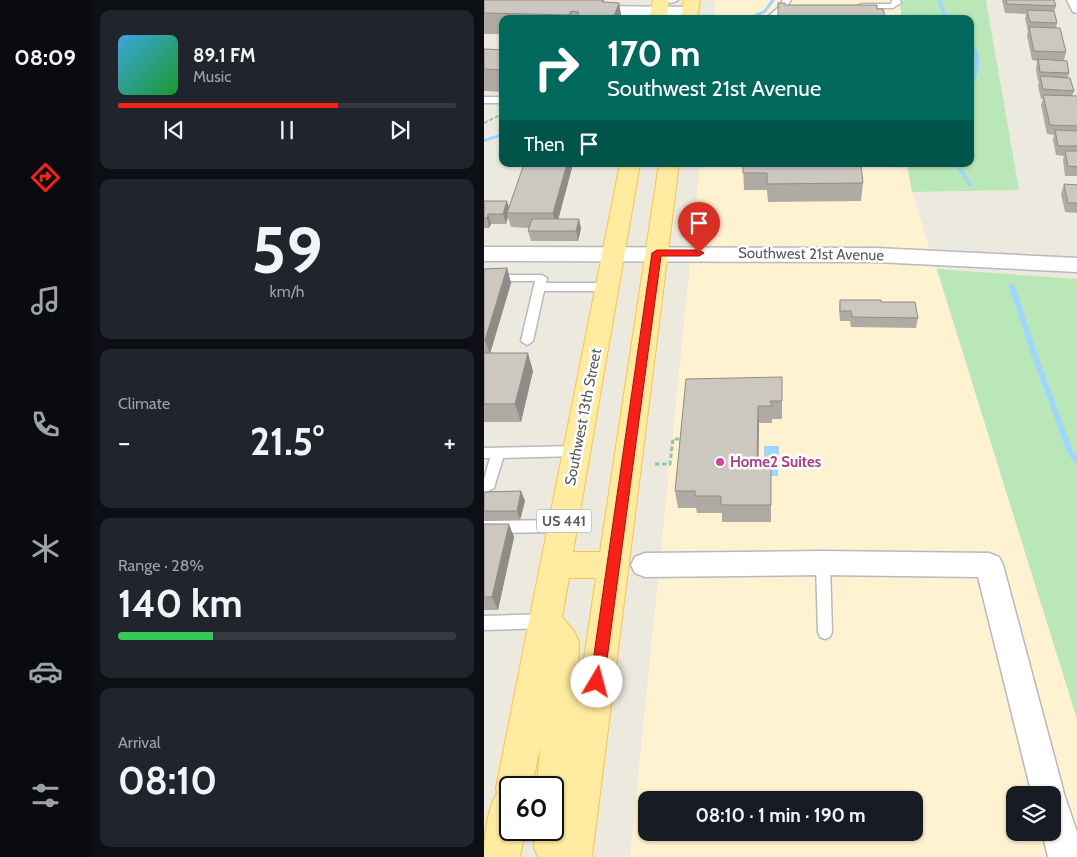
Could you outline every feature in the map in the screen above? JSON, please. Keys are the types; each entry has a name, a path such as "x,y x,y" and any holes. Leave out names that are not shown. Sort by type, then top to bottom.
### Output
{"main road":[{"name":"Southwest 13th Street","path":"516,776 629,167"},
{"path":"573,857 669,167"},
{"path":"556,565 614,565"},
{"path":"545,621 562,642 553,848 560,857"},
{"path":"501,857 504,841"}],"street":[{"path":"1074,0 1077,9"},
{"path":"577,11 659,10 690,12"},
{"name":"Southwest 21st Avenue","path":"484,254 876,255 1077,265"},
{"path":"645,565 823,563 989,565 1047,786"},
{"path":"1061,839 1066,857"}],"lane":[{"path":"659,10 674,0"},
{"path":"854,6 893,6 897,3 896,0"},
{"path":"774,15 788,4"},
{"path":"484,100 499,100"},
{"path":"484,278 542,278 527,342"},
{"path":"539,287 607,287"},
{"path":"484,452 577,451"},
{"path":"484,488 489,484 498,452"},
{"path":"484,527 563,526"},
{"path":"823,563 825,632"},
{"path":"614,565 645,565"},
{"path":"484,623 545,621"}],"path":[{"path":"484,123 499,115"},
{"path":"655,464 670,464 673,439 684,439"}],"shaded area":[{"path":"716,0 986,0 1019,190 912,192 1077,719 1077,857 630,857 700,167 974,167 974,15 714,15"}],"green space":[{"path":"903,0 986,0 1019,190 912,192 908,167 974,167 974,15 901,15 900,7"},
{"path":"937,269 1077,279 1077,719"}],"water":[{"path":"764,446 779,446 778,476 764,476"}],"building":[{"path":"484,0 603,0 602,2 619,3 614,15 578,15 579,12 571,11 569,15 484,13"},
{"path":"1006,0 1054,0 1056,6 1007,4"},
{"path":"778,3 785,3 785,5 877,5 877,9 883,9 884,15 778,15"},
{"path":"1027,10 1054,11 1057,23 1030,22"},
{"path":"1029,27 1060,28 1066,52 1034,51"},
{"path":"484,49 499,50 499,70 484,69"},
{"path":"1038,59 1067,61 1069,73 1040,72"},
{"path":"1040,76 1070,78 1074,91 1043,89"},
{"path":"1043,95 1078,96 1078,126 1050,125"},
{"path":"1055,130 1078,131 1078,146 1058,146"},
{"path":"1065,151 1078,151 1078,167 1068,166"},
{"path":"523,167 566,167 553,213 507,213"},
{"path":"743,167 861,167 863,183 767,184 767,173 743,173"},
{"path":"1064,184 1078,185 1078,203 1068,203"},
{"path":"484,201 507,201 503,214 488,214 487,218 484,218"},
{"path":"532,219 579,219 576,231 528,231"},
{"path":"507,268 485,340 484,340 484,269"},
{"path":"840,300 915,302 918,318 852,317 851,311 840,311"},
{"path":"484,353 528,353 515,404 484,404"},
{"name":"Home2 Suites","path":"782,377 782,401 770,401 772,406 758,406 757,468 771,468 771,505 721,505 721,496 695,496 695,491 675,491 686,379"},
{"path":"521,491 517,511 484,511 484,492"},
{"path":"484,524 509,524 492,597 484,597"}],"waterway":[{"path":"756,15 765,11 773,0"},
{"path":"939,0 945,15"},
{"path":"974,48 977,53 977,65 974,76"},
{"path":"484,141 499,135"},
{"path":"959,167 971,185"},
{"path":"1012,286 1033,351 1070,452 1078,463"}],"place":[{"name":"Home2 Suites","path":"720,462"}],"route":[{"path":"597,682 657,253 699,253"}]}
